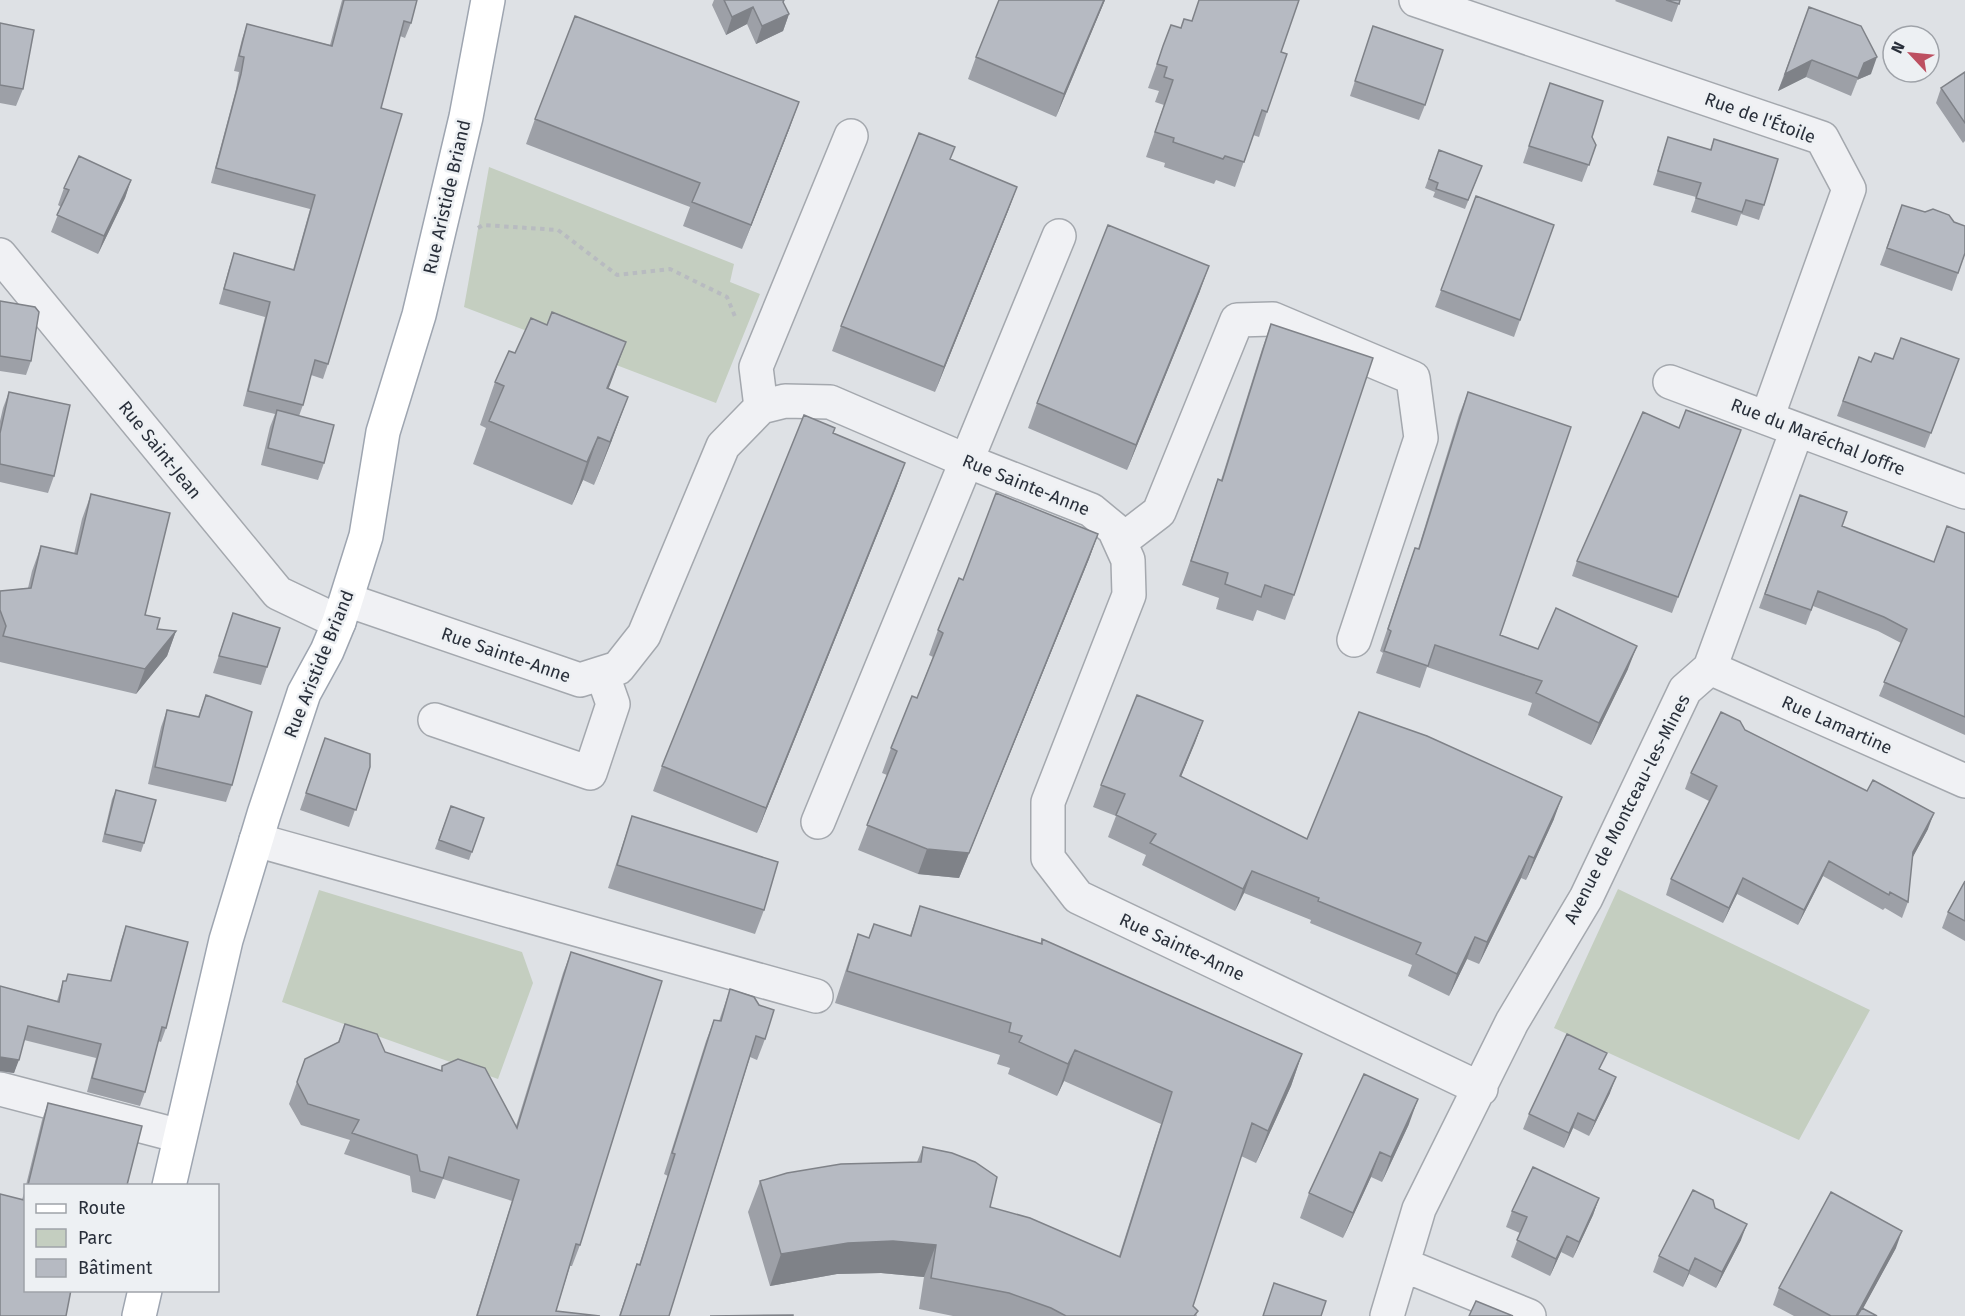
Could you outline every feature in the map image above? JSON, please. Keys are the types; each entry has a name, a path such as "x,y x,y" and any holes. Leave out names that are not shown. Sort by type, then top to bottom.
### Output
{"main road":[{"name":"Rue Aristide Briand","path":"169,1184 226,940 256,840 304,693 327,651 343,611 366,536 383,432 419,315 466,117 488,0"},
{"path":"139,1316 145,1292"}],"street":[{"name":"Rue de l'Étoile","path":"1416,0 1822,138 1849,189 1782,424"},
{"path":"761,407 756,367 851,136"},
{"path":"818,822 1059,236"},
{"name":"Rue Saint-Jean","path":"0,255 278,593 343,611"},
{"path":"1120,542 1159,513 1237,320 1273,319 1413,378 1421,438 1354,640"},
{"name":"Rue du Maréchal Joffre","path":"1670,382 1965,492"},
{"name":"Rue Sainte-Anne","path":"343,611 580,680 618,668 644,635 723,446 761,407 785,401 830,402 967,461 1091,510 1114,529 1120,542 1128,560 1129,595 1048,802 1048,858 1078,897 1481,1089"},
{"name":"Avenue de Montceau-les-Mines","path":"1387,1316 1419,1209 1481,1089 1512,1022 1586,898 1685,690 1710,668 1782,424"},
{"name":"Rue Lamartine","path":"1710,668 1965,781"},
{"path":"435,720 590,773 613,704 602,673"},
{"path":"256,840 816,996"},
{"path":"0,1089 180,1136"},
{"path":"1404,1265 1529,1316"}],"path":[{"path":"470,234 483,225 558,230 617,275 670,269 727,297 756,367"}],"green space":[{"path":"489,167 734,264 730,282 760,294 716,403 464,307"},
{"path":"1618,889 1870,1010 1799,1140 1554,1028"},
{"path":"319,890 522,952 533,983 498,1079 282,1002"}],"building":[{"path":"344,0 417,0 411,23 404,21 381,108 402,114 328,364 315,360 303,405 248,391 270,302 224,289 234,253 294,270 315,195 216,168 241,74 244,57 239,56 247,24 332,46"},
{"path":"724,0 784,0 789,14 762,26 753,7 732,17"},
{"path":"999,0 1104,0 1064,94 976,57"},
{"path":"1199,0 1299,0 1281,52 1287,54 1267,112 1262,110 1244,162 1225,156 1223,159 1173,142 1174,138 1155,132 1173,80 1164,77 1167,67 1157,64 1163,46 1171,25 1181,28 1184,19 1192,21"},
{"path":"1666,0 1680,0 1679,4"},
{"path":"1809,7 1861,26 1877,57 1864,63 1858,78 1812,60 1785,74"},
{"path":"575,16 799,102 751,225 692,202 700,183 535,119"},
{"path":"0,23 34,30 23,89 0,85"},
{"path":"1373,26 1443,50 1425,105 1355,81"},
{"path":"1965,72 1965,123 1941,88"},
{"path":"1550,83 1603,101 1592,137 1596,145 1589,165 1529,146"},
{"path":"919,133 955,147 950,159 1017,187 944,367 841,326"},
{"path":"1668,137 1711,150 1714,139 1778,159 1764,205 1746,200 1742,212 1696,198 1701,183 1658,171"},
{"path":"1439,150 1482,166 1468,200 1436,189 1438,183 1429,179"},
{"path":"79,156 131,180 104,236 57,215 69,190 64,188"},
{"path":"1476,196 1554,225 1520,320 1441,290"},
{"path":"1902,205 1925,212 1933,209 1949,215 1954,222 1965,226 1965,253 1958,273 1887,248"},
{"path":"1108,225 1209,266 1136,445 1037,403"},
{"path":"0,301 35,307 39,312 31,361 0,356"},
{"path":"552,312 626,342 607,388 628,397 610,442 598,437 587,462 489,421 504,386 495,382 509,351 515,353 531,318 547,325"},
{"path":"1271,324 1373,358 1294,595 1265,585 1261,597 1225,584 1228,573 1191,561 1218,479 1222,481"},
{"path":"1901,338 1959,359 1931,433 1843,401 1859,357 1871,362 1875,353 1893,359"},
{"path":"9,392 70,405 54,476 0,464 0,433"},
{"path":"1468,392 1571,427 1500,635 1538,649 1556,608 1637,646 1599,723 1536,693 1542,681 1435,645 1428,666 1384,651 1391,631 1388,629 1415,548 1419,549"},
{"path":"277,410 334,425 324,463 268,448"},
{"path":"1686,410 1741,430 1678,597 1577,561 1643,412 1679,428"},
{"path":"804,415 835,428 833,433 905,463 766,808 662,766"},
{"path":"996,493 1098,534 969,853 927,849 867,825 897,751 891,748 912,696 917,698 943,633 938,630 959,578 963,580"},
{"path":"91,494 170,513 145,615 160,618 157,629 176,631 145,669 3,636 6,626 0,610 0,591 31,588 41,546 77,554"},
{"path":"1800,495 1847,512 1842,526 1934,562 1947,526 1965,533 1965,717 1884,682 1907,629 1884,617 1818,591 1811,610 1765,594"},
{"path":"233,613 280,628 267,667 219,656"},
{"path":"206,695 252,712 232,785 155,767 167,710 199,717"},
{"path":"1137,695 1203,721 1180,776 1307,839 1359,712 1427,736 1562,797 1534,858 1529,856 1487,942 1475,937 1457,974 1416,954 1421,943 1252,871 1243,889 1150,843 1156,834 1116,815 1125,794 1101,785"},
{"path":"1721,712 1740,721 1745,730 1867,791 1873,780 1934,813 1913,852 1908,902 1890,892 1889,895 1829,861 1804,910 1743,878 1729,908 1671,879 1717,786 1691,773"},
{"path":"325,738 370,754 370,767 356,810 306,793"},
{"path":"116,790 156,800 144,843 105,834"},
{"path":"451,806 484,818 472,852 439,840"},
{"path":"632,816 778,862 764,910 617,865"},
{"path":"1965,881 1965,921 1948,912"},
{"path":"920,906 1042,944 1042,939 1302,1054 1268,1131 1252,1123 1193,1306 1198,1311 1194,1316 1066,1316 1051,1308 1009,1293 931,1278 936,1245 893,1241 848,1243 781,1254 760,1181 787,1173 841,1164 921,1162 923,1147 952,1153 975,1162 997,1177 990,1207 1030,1218 1120,1257 1172,1092 1075,1050 1068,1064 1019,1042 1022,1036 1009,1032 1011,1023 847,971 858,934 869,938 874,924 911,936"},
{"path":"126,926 188,942 166,1028 162,1027 145,1092 92,1078 101,1044 28,1026 19,1060 0,1057 0,986 59,1002 63,981 66,981 68,974 111,981"},
{"path":"571,952 662,981 580,1245 576,1244 556,1311 600,1316 477,1316 519,1180 449,1157 443,1178 420,1171 417,1155 352,1133 359,1120 308,1104 297,1082 305,1059 339,1042 345,1024 377,1034 385,1052 442,1071 442,1066 458,1059 485,1068 517,1128"},
{"path":"730,989 754,997 759,1005 774,1010 765,1039 756,1036 669,1316 620,1316 637,1264 640,1265 714,1020 721,1021"},
{"path":"1567,1034 1607,1053 1599,1069 1616,1077 1595,1121 1578,1113 1569,1133 1529,1114"},
{"path":"1364,1074 1418,1099 1391,1157 1380,1152 1353,1213 1309,1193"},
{"path":"48,1103 142,1126 127,1184 28,1184"},
{"path":"1533,1167 1599,1198 1579,1242 1567,1236 1556,1259 1517,1240 1527,1217 1512,1211"},
{"path":"1693,1190 1713,1200 1715,1208 1747,1224 1722,1272 1695,1258 1689,1271 1659,1256"},
{"path":"1831,1192 1902,1231 1856,1316 1831,1316 1779,1288"},
{"path":"0,1194 24,1200 24,1292 71,1292 66,1316 0,1316"},
{"path":"1274,1283 1326,1301 1321,1316 1263,1316"},
{"path":"1476,1301 1513,1316 1469,1316"},
{"path":"1862,1308 1877,1316 1857,1316"},
{"path":"793,1315 793,1316 710,1316"}]}
